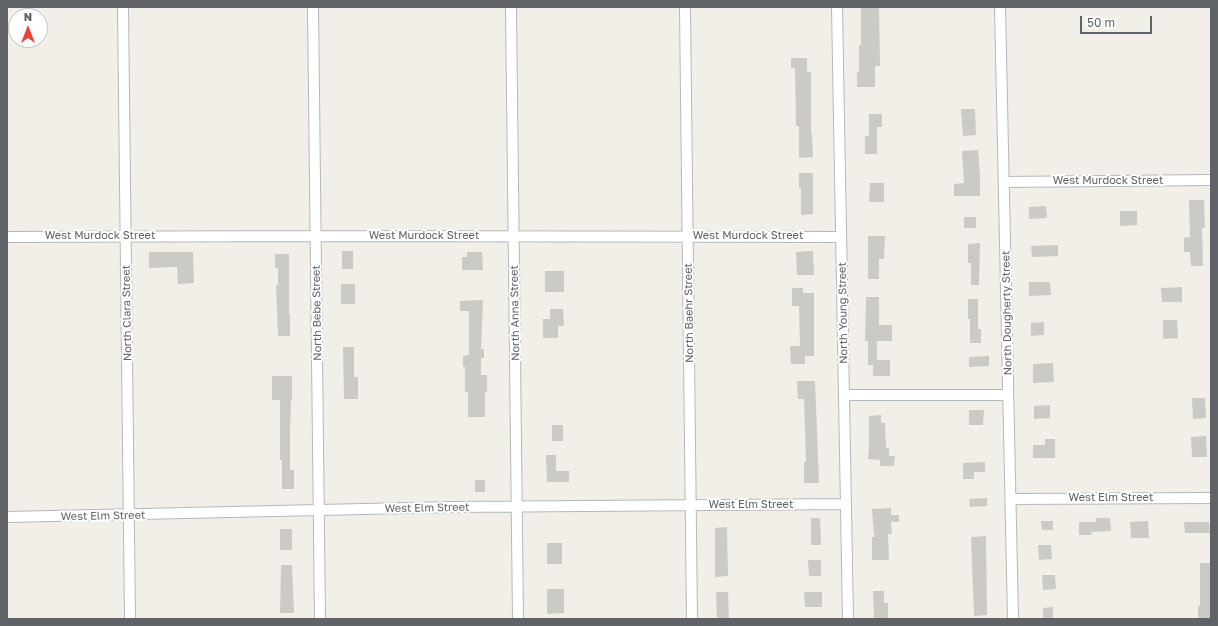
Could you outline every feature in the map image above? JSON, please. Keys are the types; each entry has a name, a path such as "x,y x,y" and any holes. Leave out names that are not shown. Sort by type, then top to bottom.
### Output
{"street":[{"name":"North Clara Street","path":"123,7 130,619"},
{"name":"North Bebe Street","path":"313,7 320,619"},
{"name":"North Anna Street","path":"511,7 518,619"},
{"name":"North Baehr Street","path":"685,7 692,619"},
{"name":"North Young Street","path":"837,7 848,619"},
{"name":"North Dougherty Street","path":"1000,7 1013,619"},
{"name":"West Murdock Street","path":"1004,182 1211,180"},
{"name":"West Murdock Street","path":"7,237 841,236"},
{"path":"844,396 1008,394"},
{"name":"West Elm Street","path":"1010,499 1211,498"},
{"name":"West Elm Street","path":"7,517 517,507 846,504"}],"building":[{"path":"861,7 879,7 880,66 875,66 875,87 857,87 857,72 859,72 859,45 861,45"},
{"path":"791,58 807,58 807,72 811,72 811,134 813,157 799,158 799,126 796,126 795,68 791,68"},
{"path":"961,109 975,109 976,135 963,136"},
{"path":"869,114 882,114 882,127 877,127 877,154 865,154 865,136 869,136"},
{"path":"978,150 980,196 954,196 954,184 964,183 962,151"},
{"path":"799,173 813,173 813,214 801,215 801,188 799,188"},
{"path":"870,183 884,183 884,202 869,202"},
{"path":"1189,200 1204,200 1205,228 1202,228 1203,266 1191,266 1190,252 1184,252 1184,238 1190,237"},
{"path":"1046,206 1047,218 1029,219 1029,207"},
{"path":"1120,211 1137,211 1137,225 1120,226"},
{"path":"964,217 976,217 976,228 964,228"},
{"path":"868,236 885,236 884,259 879,259 879,279 868,279"},
{"path":"980,243 979,285 971,285 971,263 968,263 968,244"},
{"path":"1058,245 1058,256 1032,257 1031,246"},
{"path":"342,251 353,251 353,269 342,269"},
{"path":"813,251 814,275 797,275 796,252"},
{"path":"149,252 193,252 194,283 178,284 177,267 149,268"},
{"path":"467,252 482,252 483,270 462,270 462,257 467,257"},
{"path":"275,254 289,254 290,336 278,336 276,285 278,285 278,268 275,268"},
{"path":"545,271 564,271 564,292 545,292"},
{"path":"1029,282 1050,282 1051,295 1029,296"},
{"path":"341,284 355,284 355,304 341,304"},
{"path":"1182,287 1182,302 1162,302 1161,288"},
{"path":"792,288 803,288 803,293 814,293 814,356 805,356 805,364 791,364 790,346 800,346 799,306 792,306"},
{"path":"866,297 879,297 879,325 892,325 892,341 877,341 877,360 890,360 890,376 873,376 873,365 868,365 868,341 865,341"},
{"path":"968,299 978,299 978,329 981,329 981,343 970,343"},
{"path":"483,300 481,349 484,349 484,358 481,358 481,375 487,375 485,417 468,417 468,392 465,392 465,367 463,367 463,356 469,355 469,311 460,311 460,301"},
{"path":"550,309 563,309 564,326 558,326 558,338 543,338 543,319 550,319"},
{"path":"1163,320 1177,320 1178,338 1163,339"},
{"path":"1044,322 1044,335 1031,336 1031,323"},
{"path":"343,347 354,347 354,377 358,377 358,399 344,399"},
{"path":"989,356 989,366 969,367 969,357"},
{"path":"1053,363 1054,382 1033,383 1033,364"},
{"path":"272,376 292,376 290,470 294,470 294,489 282,489 282,460 280,460 280,400 272,400"},
{"path":"797,381 815,381 819,483 804,483 804,462 806,462 804,399 798,399"},
{"path":"1192,398 1205,398 1206,418 1193,419"},
{"path":"1050,405 1050,418 1034,419 1034,406"},
{"path":"969,410 984,410 983,425 969,425"},
{"path":"881,415 881,423 885,423 886,448 889,448 889,456 895,456 894,466 880,466 880,460 868,459 869,416"},
{"path":"552,425 563,425 563,441 552,441"},
{"path":"1206,436 1207,457 1192,457 1191,437"},
{"path":"1045,439 1055,439 1055,458 1033,458 1033,445 1045,445"},
{"path":"546,455 556,455 556,471 569,471 569,482 547,482"},
{"path":"985,462 985,472 974,472 974,479 963,479 963,463"},
{"path":"475,480 485,480 485,492 475,492"},
{"path":"987,498 987,506 970,507 969,499"},
{"path":"891,508 891,515 899,515 899,522 891,522 892,534 888,534 889,560 872,560 872,537 874,537 872,509"},
{"path":"811,518 820,518 821,545 811,545"},
{"path":"1096,518 1110,518 1111,531 1091,532 1092,535 1079,535 1079,522 1096,522"},
{"path":"1041,521 1053,521 1053,530 1042,530"},
{"path":"1148,521 1149,538 1131,538 1130,522"},
{"path":"1184,522 1209,522 1210,533 1185,533"},
{"path":"727,527 728,576 715,577 715,528"},
{"path":"280,529 292,529 292,550 280,550"},
{"path":"986,536 987,615 974,616 971,537"},
{"path":"547,543 562,543 562,564 547,564"},
{"path":"1038,545 1051,545 1052,559 1039,560"},
{"path":"808,560 821,560 821,576 809,576"},
{"path":"1200,563 1210,563 1211,619 1198,619 1198,606 1200,606"},
{"path":"281,565 292,565 294,613 280,613"},
{"path":"1042,575 1055,575 1056,589 1043,590"},
{"path":"547,589 564,589 564,613 547,614"},
{"path":"873,591 884,591 884,603 888,603 888,619 874,619"},
{"path":"716,592 728,592 729,619 717,619"},
{"path":"804,592 822,592 822,607 805,607"},
{"path":"1053,607 1053,619 1043,619 1043,608"}]}
